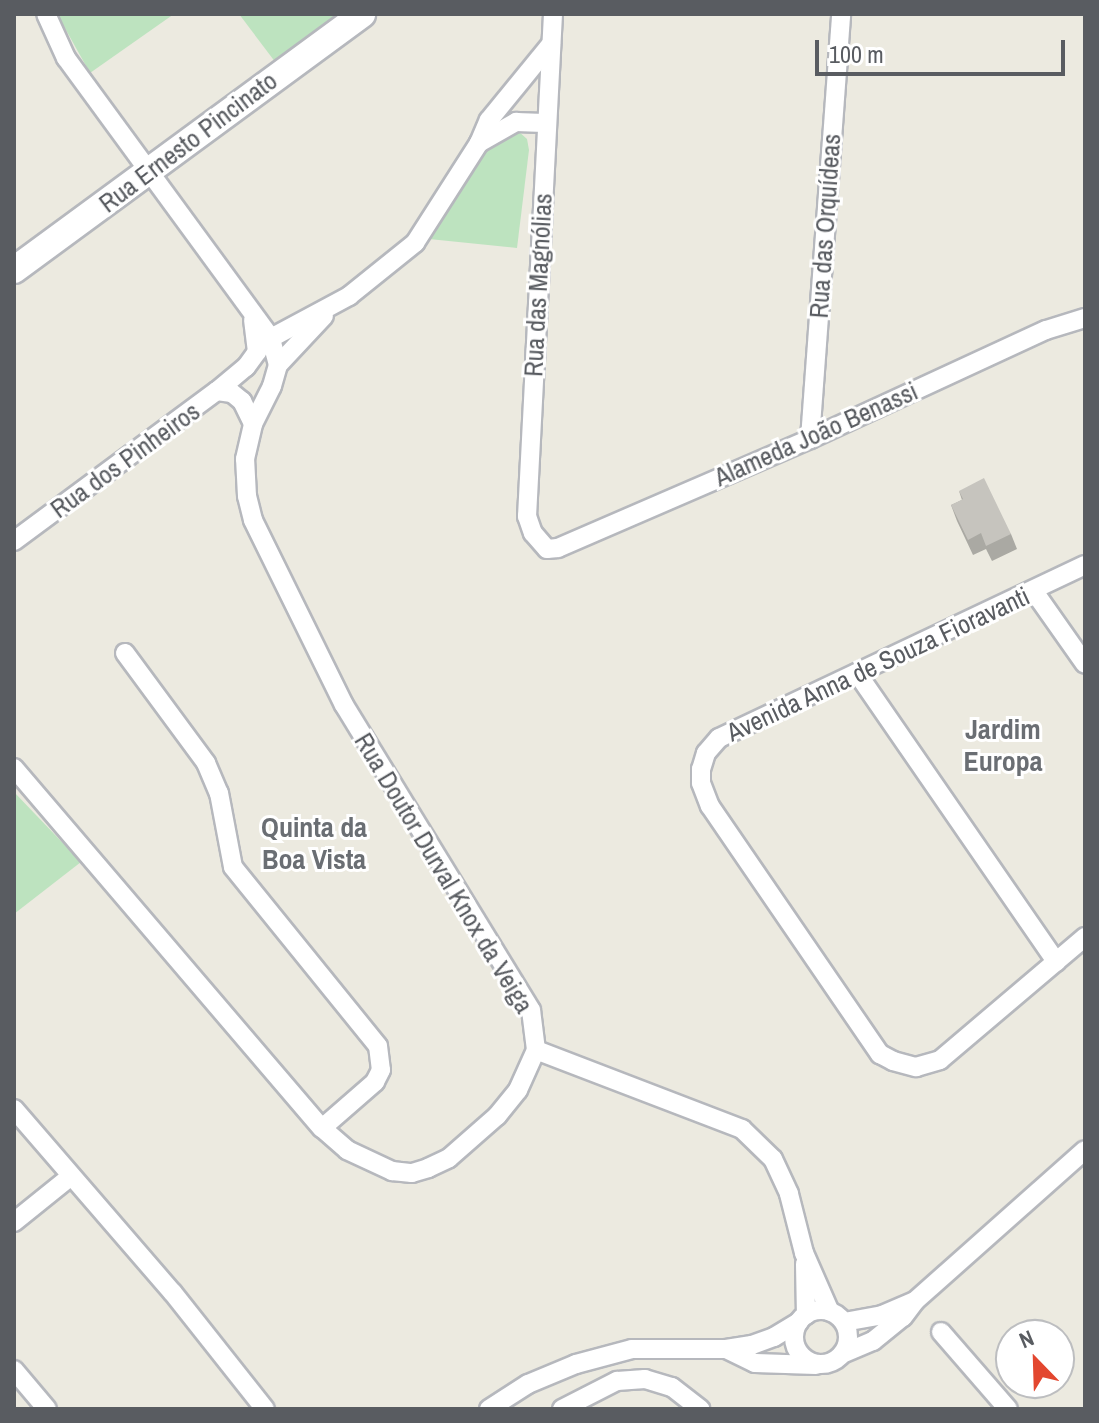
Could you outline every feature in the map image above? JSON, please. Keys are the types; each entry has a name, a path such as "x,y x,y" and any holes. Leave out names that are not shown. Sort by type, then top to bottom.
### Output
{"street":[{"path":"46,14 66,58 271,338 278,365"},
{"name":"Rua Ernesto Pincinato","path":"14,270 362,14"},
{"name":"Rua das Magnólias","path":"547,549 533,533 527,516 544,123 553,14"},
{"name":"Rua das Orquídeas","path":"810,439 841,14"},
{"path":"253,424 272,386 278,365 331,308 415,243 479,143 489,120 551,44"},
{"path":"479,143 516,122 544,123"},
{"path":"271,338 331,308"},
{"path":"217,391 246,367 257,352 250,309"},
{"name":"Alameda João Benassi","path":"547,549 558,548 810,439 1046,330 1085,318"},
{"name":"Rua dos Pinheiros","path":"14,541 217,391 232,393 242,401 253,424"},
{"name":"Rua Doutor Durval Knox da Veiga","path":"14,768 322,1128 347,1150 369,1163 392,1171 412,1173 428,1168 449,1158 497,1116 518,1090 536,1050 531,1010 344,705 263,548 247,496 245,459 253,424"},
{"name":"Avenida Anna de Souza Fioravanti","path":"1085,565 719,738 706,753 701,783 710,806 871,1041 880,1054 893,1061 916,1067 940,1060 1085,937"},
{"path":"1033,590 1085,664"},
{"path":"125,653 206,763 219,793 233,867 378,1046 381,1070 375,1082 322,1128"},
{"path":"857,673 1056,962"},
{"name":"Rua Doutor Durval Knox da Veiga","path":"14,783 32,791"},
{"path":"536,1050 742,1129 773,1159 789,1194 804,1253 848,1338 842,1354"},
{"path":"14,1109 164,1282 265,1409"},
{"path":"726,1349 755,1363 820,1364 873,1341 1085,1150"},
{"path":"14,1222 71,1176"},
{"path":"804,1253 802,1318 794,1340 797,1349 811,1362 820,1364"},
{"path":"489,1409 528,1384 576,1364 632,1349 726,1349 774,1337 802,1318 882,1315 915,1301"},
{"path":"941,1332 1008,1409"},
{"path":"14,1370 47,1409"},
{"path":"562,1409 617,1381 645,1379 672,1387 700,1409"}],"green space":[{"path":"57,14 174,14 90,73"},
{"path":"239,14 344,14 279,67"},
{"path":"518,131 527,139 529,150 517,248 429,239 485,153 503,132"},
{"path":"14,792 81,862 14,914"}],"building":[{"path":"984,478 1011,534 986,546 981,533 968,540 951,505 963,499 959,491"}],"district":[{"name":"Jardim Europa","path":"1003,745"},
{"name":"Quinta da Boa Vista","path":"314,843"}]}
